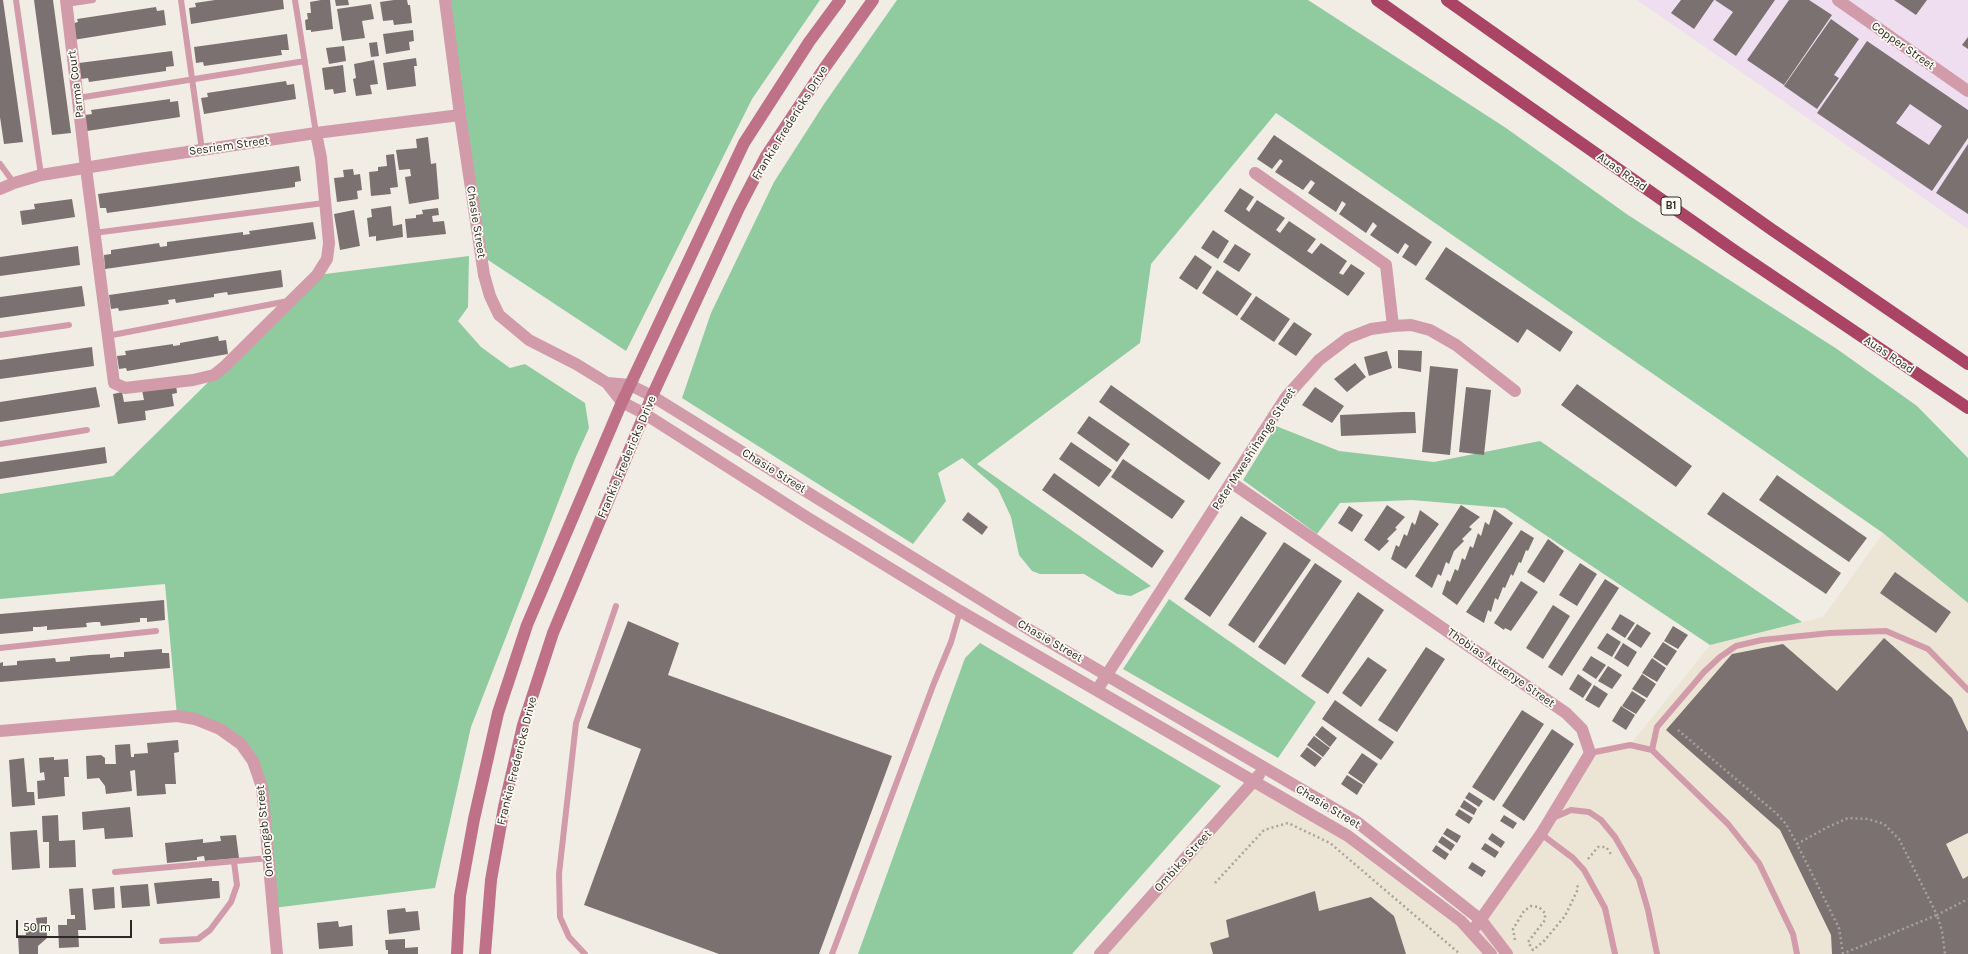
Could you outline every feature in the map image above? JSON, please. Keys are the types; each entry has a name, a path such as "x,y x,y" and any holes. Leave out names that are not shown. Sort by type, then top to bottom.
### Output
{"highway":[{"name":"Auas Road","path":"1377,0 1735,251 1968,408"},
{"path":"1447,0 1771,229 1968,364"}],"main road":[{"name":"Frankie Fredericks Drive","path":"457,954 463,880 474,819 498,713 527,625 622,402 744,143 809,42 840,0"},
{"name":"Frankie Fredericks Drive","path":"485,954 491,880 504,807 523,724 553,632 652,396 739,208 766,156 823,70 873,0"}],"street":[{"name":"Chasie Street","path":"445,0 460,115 484,275 490,296 500,315 529,340 576,364 607,383 622,402 645,414 802,514 960,611 1348,836 1461,921 1472,931 1491,954"},
{"name":"Copper Street","path":"1838,0 1968,91"},
{"name":"Parma Court","path":"66,2 114,383 125,388 194,380 214,375 224,367 289,301"},
{"name":"Sesriem Street","path":"0,190 14,183 41,175 316,133 460,115"},
{"path":"289,301 317,275 327,259 329,243 324,203 321,158 316,133"},
{"path":"1255,173 1386,265 1393,326"},
{"name":"Peter Mweshihange Street","path":"1097,690 1232,483 1286,397 1319,360 1348,338 1371,329 1393,326 1411,325 1430,330 1456,345 1515,391"},
{"name":"Chasie Street","path":"607,383 630,385 652,396 1033,632 1107,674 1357,822 1481,920 1507,954"},
{"name":"Thobias Akuenye Street","path":"1232,483 1566,713 1582,729 1590,753"},
{"name":"Ondongab Street","path":"0,731 177,716 195,719 220,729 240,744 253,761 262,787 277,954"},
{"path":"1472,931 1550,819 1590,753"},
{"name":"Ombika Street","path":"1100,954 1264,768"}],"lane":[{"path":"16,0 41,175"},
{"path":"66,2 93,0"},
{"path":"181,0 202,150"},
{"path":"295,0 316,133"},
{"path":"78,98 305,61"},
{"path":"0,164 14,183"},
{"path":"94,233 324,203"},
{"path":"107,336 289,301"},
{"path":"0,335 69,325"},
{"path":"0,444 87,430"},
{"path":"586,954 569,937 560,917 559,874 576,723 616,606"},
{"path":"832,954 951,642 960,611"},
{"path":"1652,750 1657,727 1704,672 1720,657 1736,646 1762,640 1830,633 1886,630 1928,649 1968,690"},
{"path":"0,648 156,631"},
{"path":"1590,753 1630,745 1652,750 1728,824 1759,863 1793,934 1797,954"},
{"path":"1550,819 1572,810 1589,812 1601,820 1615,837 1639,879 1648,910 1657,954"},
{"path":"1540,834 1581,866 1605,908 1615,954"},
{"path":"115,872 269,858"},
{"path":"162,941 198,939 210,930 231,902 237,885 234,862"}],"path":[{"path":"1678,730 1777,814 1786,824 1839,928 1843,954 1937,914 1968,899"},
{"path":"1797,844 1848,818 1868,819 1884,824 1899,839 1937,914 1942,931 1945,954"},
{"path":"1215,883 1264,830 1288,823 1330,843 1460,954"},
{"path":"1518,946 1513,936 1513,929 1518,919 1531,906 1539,907 1545,913 1545,920 1528,942 1533,950 1544,941 1565,916 1577,892 1581,866 1598,847 1604,846 1608,850"}],"shaded area":[{"path":"1637,0 1968,0 1968,229"},
{"path":"1883,533 1968,603 1968,954 1100,954 1254,781 1348,836 1472,931 1590,753 1630,745 1710,645 1823,617"}],"green space":[{"path":"446,0 820,0 752,99 626,351 482,256"},
{"path":"897,0 1308,0 1506,128 1628,215 1837,349 1917,406 1968,458 1968,603 1883,533 1276,113 1151,264 1140,343 977,464 1151,586 1131,596 1117,594 1084,574 1040,574 1032,571 1019,555 1011,517 998,489 962,458 938,473 946,501 913,544 682,398 711,313 774,182 824,104"},
{"path":"469,256 468,307 458,321 481,347 510,368 525,364 585,403 589,428 575,459 471,727 435,888 273,908 262,787 241,744 177,716 165,584 0,599 0,494 113,476 317,275"},
{"path":"1276,426 1339,451 1434,462 1540,441 1802,622 1710,645 1505,508 1412,500 1340,503 1317,534 1243,480"},
{"path":"1169,599 1316,702 1278,758 1123,669"},
{"path":"980,643 1221,786 1072,954 858,954 965,658"}],"building":[{"path":"0,0 3,0 23,142 4,144 0,117"},
{"path":"34,0 53,0 71,133 52,135"},
{"path":"215,0 283,0 284,9 191,24 189,8 196,7 195,3"},
{"path":"330,0 333,29 311,32 311,30 306,30 305,20 308,19 307,13 311,13 310,2"},
{"path":"335,0 348,0 349,5 336,6"},
{"path":"407,0 408,5 410,5 412,23 394,25 393,20 383,21 380,2"},
{"path":"1681,0 1714,0 1694,29 1671,13"},
{"path":"1715,0 1775,0 1736,56 1713,40 1733,12"},
{"path":"1789,0 1809,0 1832,15 1784,85 1747,60"},
{"path":"1894,0 1927,0 1916,15"},
{"path":"371,4 374,19 362,21 365,38 342,41 337,9"},
{"path":"156,7 157,11 164,10 166,25 73,40 71,24 78,22 77,19"},
{"path":"1831,19 1859,39 1834,75 1839,78 1817,109 1784,86"},
{"path":"413,30 414,41 409,42 410,50 386,54 383,34"},
{"path":"287,34 289,50 281,50 282,55 204,66 203,62 196,63 194,47"},
{"path":"1968,37 1968,49 1962,45"},
{"path":"1867,41 1968,110 1968,138 1932,191 1817,113","holes":["1910,104 1942,126 1929,145 1896,123"]},
{"path":"377,42 379,56 371,57 369,43"},
{"path":"344,46 346,61 329,64 326,48"},
{"path":"172,51 174,66 166,67 166,71 89,82 88,78 81,79 79,63"},
{"path":"416,58 417,66 414,66 416,86 387,90 383,63"},
{"path":"374,60 378,84 370,85 372,94 356,96 353,79 356,78 354,64"},
{"path":"343,65 346,92 334,94 333,89 325,90 322,68"},
{"path":"286,81 287,85 294,84 296,99 204,114 201,98 208,97 207,93"},
{"path":"170,99 170,102 178,101 180,117 87,131 85,115 92,114 91,110"},
{"path":"1274,135 1432,242 1416,266 1402,257 1409,246 1405,243 1398,254 1370,235 1377,226 1373,222 1366,233 1339,214 1346,204 1342,201 1336,212 1308,193 1315,183 1311,180 1303,190 1275,172 1283,161 1280,159 1272,169 1257,159"},
{"path":"428,137 431,164 436,163 439,199 409,204 405,177 411,176 410,169 399,170 396,150 417,148 416,139"},
{"path":"1968,144 1968,214 1936,193"},
{"path":"394,154 398,187 390,188 391,194 371,196 369,172 378,171 378,167 387,166 386,155"},
{"path":"299,166 301,181 295,182 295,187 107,213 106,208 100,208 98,194"},
{"path":"353,169 354,175 360,174 362,190 357,191 358,199 337,202 334,178 344,177 343,170"},
{"path":"1240,188 1254,197 1246,209 1249,212 1257,200 1285,218 1276,230 1280,233 1289,221 1316,239 1307,251 1312,254 1321,243 1347,261 1339,273 1343,275 1351,264 1365,273 1348,296 1224,211"},
{"path":"72,199 75,217 22,225 20,211 35,209 34,204"},
{"path":"391,206 393,226 402,224 403,237 376,241 376,236 369,237 367,218 372,217 371,209"},
{"path":"438,208 439,215 432,216 433,222 444,221 446,234 407,238 405,219 416,218 416,215 423,214 422,210"},
{"path":"354,210 360,246 340,250 334,214"},
{"path":"313,222 316,239 105,269 104,255 111,254 111,250 159,243 160,247 167,246 167,242 243,232 243,235 250,234 249,231"},
{"path":"1213,230 1229,241 1218,259 1201,248"},
{"path":"1235,244 1251,254 1239,272 1223,262"},
{"path":"78,246 80,265 0,276 0,257"},
{"path":"1446,247 1573,332 1560,352 1527,329 1518,343 1425,279"},
{"path":"1195,255 1212,267 1197,290 1179,278"},
{"path":"281,270 283,287 228,295 227,292 214,294 214,297 176,303 175,299 168,300 169,304 119,311 118,308 111,309 109,295"},
{"path":"1217,270 1252,294 1237,316 1202,293"},
{"path":"82,286 85,306 0,318 0,297"},
{"path":"1256,296 1290,319 1274,342 1240,319"},
{"path":"1294,322 1312,334 1296,356 1278,344"},
{"path":"218,336 219,341 226,340 228,354 127,371 126,368 119,369 117,356 126,355 125,351 173,344 173,346 180,345 180,343"},
{"path":"92,347 94,366 0,379 0,360"},
{"path":"1398,350 1422,351 1421,372 1398,368"},
{"path":"1387,351 1392,368 1369,376 1364,357"},
{"path":"1355,363 1366,377 1347,392 1334,379"},
{"path":"1430,366 1458,369 1450,455 1422,452"},
{"path":"176,384 177,393 172,394 174,406 145,411 146,420 118,424 113,394 122,392 124,402 144,400 142,390"},
{"path":"1577,384 1692,466 1676,487 1561,405"},
{"path":"1111,385 1221,463 1209,480 1099,402"},
{"path":"96,387 100,407 0,422 0,402"},
{"path":"1315,387 1344,406 1332,423 1302,405"},
{"path":"1466,387 1491,390 1484,455 1459,452"},
{"path":"1415,412 1416,433 1341,436 1340,415"},
{"path":"1089,416 1130,444 1117,462 1077,433"},
{"path":"1071,442 1112,470 1099,487 1059,459"},
{"path":"105,447 107,463 0,479 0,462"},
{"path":"1123,459 1185,501 1172,519 1111,477"},
{"path":"1054,473 1164,551 1152,568 1042,490"},
{"path":"1777,475 1867,538 1849,562 1759,500"},
{"path":"1723,492 1841,573 1826,594 1707,514"},
{"path":"1387,505 1405,517 1395,528 1397,529 1387,539 1389,541 1379,551 1364,540"},
{"path":"1461,505 1480,517 1469,527 1472,529 1462,539 1464,541 1454,551 1449,564 1446,562 1441,576 1438,574 1432,588 1415,576"},
{"path":"1349,506 1363,515 1352,532 1338,523"},
{"path":"1494,509 1513,523 1457,605 1442,594 1447,580 1450,582 1455,569 1458,571 1462,558 1465,560 1470,546 1473,548 1478,533 1481,536 1485,522 1489,525"},
{"path":"1420,510 1439,524 1406,569 1391,559 1396,545 1399,547 1404,534 1407,536 1412,522 1415,525"},
{"path":"968,512 988,527 982,535 962,520"},
{"path":"1241,516 1267,533 1210,617 1184,599"},
{"path":"1521,530 1534,538 1528,551 1526,550 1521,563 1519,562 1513,576 1511,574 1505,588 1503,587 1498,600 1495,598 1491,612 1488,610 1484,623 1466,612"},
{"path":"1548,539 1564,551 1544,583 1527,572"},
{"path":"1284,542 1311,560 1254,643 1228,625"},
{"path":"1315,563 1342,581 1285,665 1258,647"},
{"path":"1580,563 1597,574 1577,606 1559,595"},
{"path":"1895,572 1951,612 1936,633 1880,593"},
{"path":"1605,579 1619,588 1562,676 1548,667"},
{"path":"1521,581 1538,592 1511,631 1505,628 1504,630 1494,623"},
{"path":"1358,592 1384,610 1328,694 1301,676"},
{"path":"164,600 165,620 147,622 147,618 140,618 140,622 101,626 100,622 94,622 86,623 87,627 47,630 47,626 33,627 33,631 0,634 0,614"},
{"path":"1553,605 1570,616 1543,659 1526,648"},
{"path":"1620,614 1635,623 1625,638 1611,629"},
{"path":"628,621 679,643 668,675 892,756 819,954 719,954 584,905 641,749 587,728"},
{"path":"1637,624 1651,633 1641,648 1627,639"},
{"path":"1673,626 1688,635 1678,649 1664,641"},
{"path":"1607,633 1621,642 1612,657 1597,648"},
{"path":"1884,638 1952,698 1968,732 1968,833 1946,844 1963,879 1968,876 1968,954 1832,954 1831,935 1780,830 1666,730 1732,654 1783,644 1837,691"},
{"path":"1663,642 1677,651 1667,666 1653,657"},
{"path":"1623,643 1637,652 1628,667 1614,658"},
{"path":"1426,647 1445,659 1397,732 1378,720"},
{"path":"162,649 162,653 169,653 170,668 0,682 0,663 3,662 3,666 17,665 17,661 55,658 56,662 70,661 70,657 90,655 110,654 110,658 124,657 124,652"},
{"path":"1591,656 1606,665 1596,679 1582,670"},
{"path":"1368,657 1387,670 1361,707 1342,693"},
{"path":"1652,658 1666,668 1657,682 1642,673"},
{"path":"1608,666 1622,675 1612,689 1598,681"},
{"path":"1578,674 1592,684 1583,698 1569,689"},
{"path":"1642,674 1656,684 1647,698 1632,689"},
{"path":"1594,685 1608,694 1599,708 1585,700"},
{"path":"1632,691 1646,700 1636,714 1622,706"},
{"path":"1335,700 1394,742 1381,760 1322,719"},
{"path":"1621,706 1635,715 1626,730 1612,721"},
{"path":"1522,710 1544,724 1494,801 1472,787"},
{"path":"1322,726 1337,738 1330,747 1315,735"},
{"path":"1552,729 1574,744 1524,821 1502,806"},
{"path":"1314,736 1330,748 1323,757 1307,745"},
{"path":"178,740 179,752 174,753 176,784 165,784 166,794 137,796 135,770 130,771 132,791 106,794 105,786 99,778 87,779 86,756 101,755 105,758 105,764 116,764 115,745 130,744 131,757 134,757 134,754 148,753 147,743"},
{"path":"1307,747 1322,758 1315,767 1300,756"},
{"path":"1362,753 1378,764 1364,784 1348,773"},
{"path":"54,757 54,760 68,759 69,777 64,777 65,796 38,799 37,781 45,780 44,772 40,773 39,758"},
{"path":"24,758 27,792 34,792 35,805 12,807 9,760"},
{"path":"1347,775 1363,785 1357,795 1341,784"},
{"path":"1469,792 1483,801 1479,807 1465,798"},
{"path":"1464,800 1477,809 1474,815 1460,807"},
{"path":"130,807 133,837 105,839 104,828 83,830 82,812"},
{"path":"1459,809 1473,818 1469,824 1455,815"},
{"path":"58,815 59,841 75,840 76,867 49,868 49,842 43,842 42,816"},
{"path":"1504,815 1517,823 1513,829 1500,821"},
{"path":"1447,828 1461,836 1457,843 1443,834"},
{"path":"37,830 40,868 12,870 10,832"},
{"path":"1492,833 1505,842 1501,848 1488,839"},
{"path":"236,835 239,858 205,861 204,856 197,857 197,860 167,863 165,843 203,839 203,843 221,841 220,836"},
{"path":"1442,836 1455,845 1451,851 1438,842"},
{"path":"1485,843 1499,852 1495,858 1481,849"},
{"path":"1436,845 1449,854 1445,860 1432,851"},
{"path":"1472,862 1486,871 1482,877 1468,868"},
{"path":"212,878 212,881 219,881 220,898 157,904 154,883"},
{"path":"148,884 150,906 122,908 120,886"},
{"path":"114,887 115,908 94,910 92,889"},
{"path":"83,888 86,930 78,930 79,947 59,948 58,925 67,925 67,919 75,919 75,915 71,915 69,889"},
{"path":"1315,891 1319,911 1371,897 1394,916 1406,954 1213,954 1210,943 1229,937 1226,920"},
{"path":"405,908 406,912 418,911 420,930 389,934 387,910"},
{"path":"47,917 47,938 38,946 38,954 19,954 18,935 26,935 25,927 37,926 36,918"},
{"path":"338,921 339,927 352,925 353,946 319,949 317,923"},
{"path":"405,939 405,948 418,947 418,954 388,954 385,940"}]}
